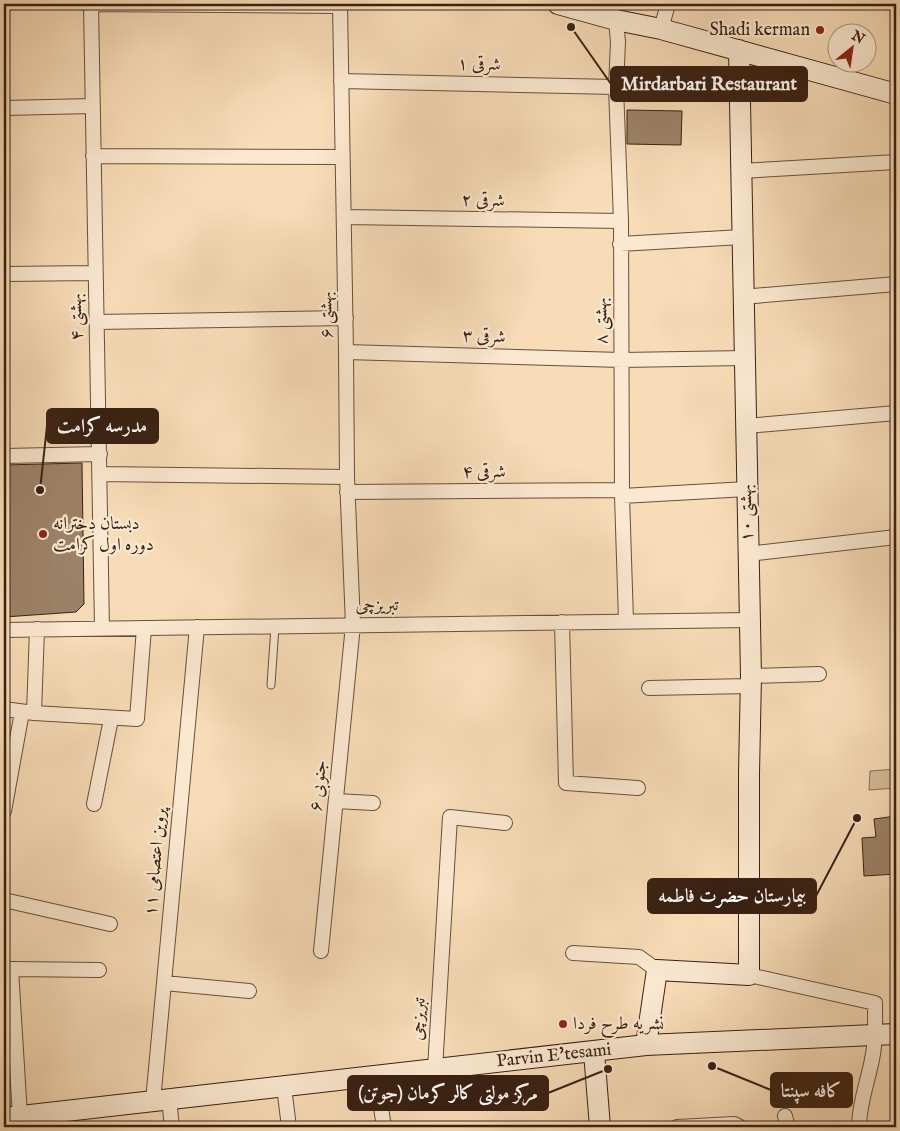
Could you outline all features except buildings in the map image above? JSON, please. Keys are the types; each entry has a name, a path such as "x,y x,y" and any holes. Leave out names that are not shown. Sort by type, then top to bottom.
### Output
{"street":[{"path":"90,4 340,5"},
{"name":"بهشتی ۴","path":"90,4 101,474 102,628"},
{"path":"661,29 668,4"},
{"name":"بهشتی ۶","path":"340,5 346,318 346,477 353,625"},
{"path":"571,5 616,20 661,29 896,94"},
{"name":"بهشتی ۸","path":"616,20 618,42 616,87 621,221 622,493 626,622"},
{"name":"بهشتی ۱۰","path":"738,50 750,620 749,975"},
{"name":"شرقی ۱","path":"341,81 616,87"},
{"path":"4,108 92,106"},
{"path":"93,156 342,157"},
{"path":"741,171 896,162"},
{"name":"شرقی ۲","path":"344,218 621,221"},
{"path":"620,244 742,238"},
{"path":"4,274 95,273"},
{"path":"742,297 896,284"},
{"path":"96,322 346,318"},
{"name":"شرقی ۳","path":"346,352 621,360 745,358"},
{"path":"746,426 896,413"},
{"path":"4,456 100,454"},
{"path":"101,474 346,477"},
{"name":"شرقی ۴","path":"347,492 622,493 747,489"},
{"path":"748,554 896,537"},
{"name":"تبریزچی","path":"4,630 750,620"},
{"path":"562,622 566,783 638,788"},
{"name":"جنوبی ۶","path":"321,951 353,625"},
{"name":"پروین اعتصامی ۱۱","path":"172,1127 161,1100 164,983 197,627"},
{"path":"4,709 28,713 137,720 144,628"},
{"path":"4,811 28,713 37,629"},
{"path":"649,688 819,674"},
{"path":"94,804 111,719"},
{"path":"336,801 373,804"},
{"name":"تبریزچی","path":"435,1070 450,817 505,823"},
{"path":"4,900 110,924"},
{"path":"573,953 639,957 657,970 749,975 875,1003 873,1053 859,1114 859,1127"},
{"path":"12,1117 11,970 99,970"},
{"path":"646,1045 657,970"},
{"path":"164,983 249,990"},
{"name":"Parvin E'tesami","path":"12,1117 646,1045 896,1034"},
{"path":"594,1052 600,1127"},
{"path":"376,1076 384,1127"},
{"path":"284,1086 289,1127"},
{"path":"677,1127 734,1124 740,1126"}],"lane":[{"path":"271,685 275,626"}],"shaded area":[{"path":"896,769 896,788 869,790 870,771"}],"place":[{"name":"Mirdarbari Restaurant","path":"571,27"},
{"name":"Shadi kerman","path":"820,30"},
{"name":"مدرسه کرامت","path":"40,490"},
{"name":"دبستان دخترانه دوره اول کرامت","path":"43,534"},
{"name":"بیمارستان حضرت فاطمه","path":"857,818"},
{"name":"نشریه طرح فردا","path":"563,1024"},
{"name":"کافه سپنتا","path":"712,1066"},
{"name":"مرکز مولتی کالر کرمان (جوتن)","path":"608,1069"}]}
